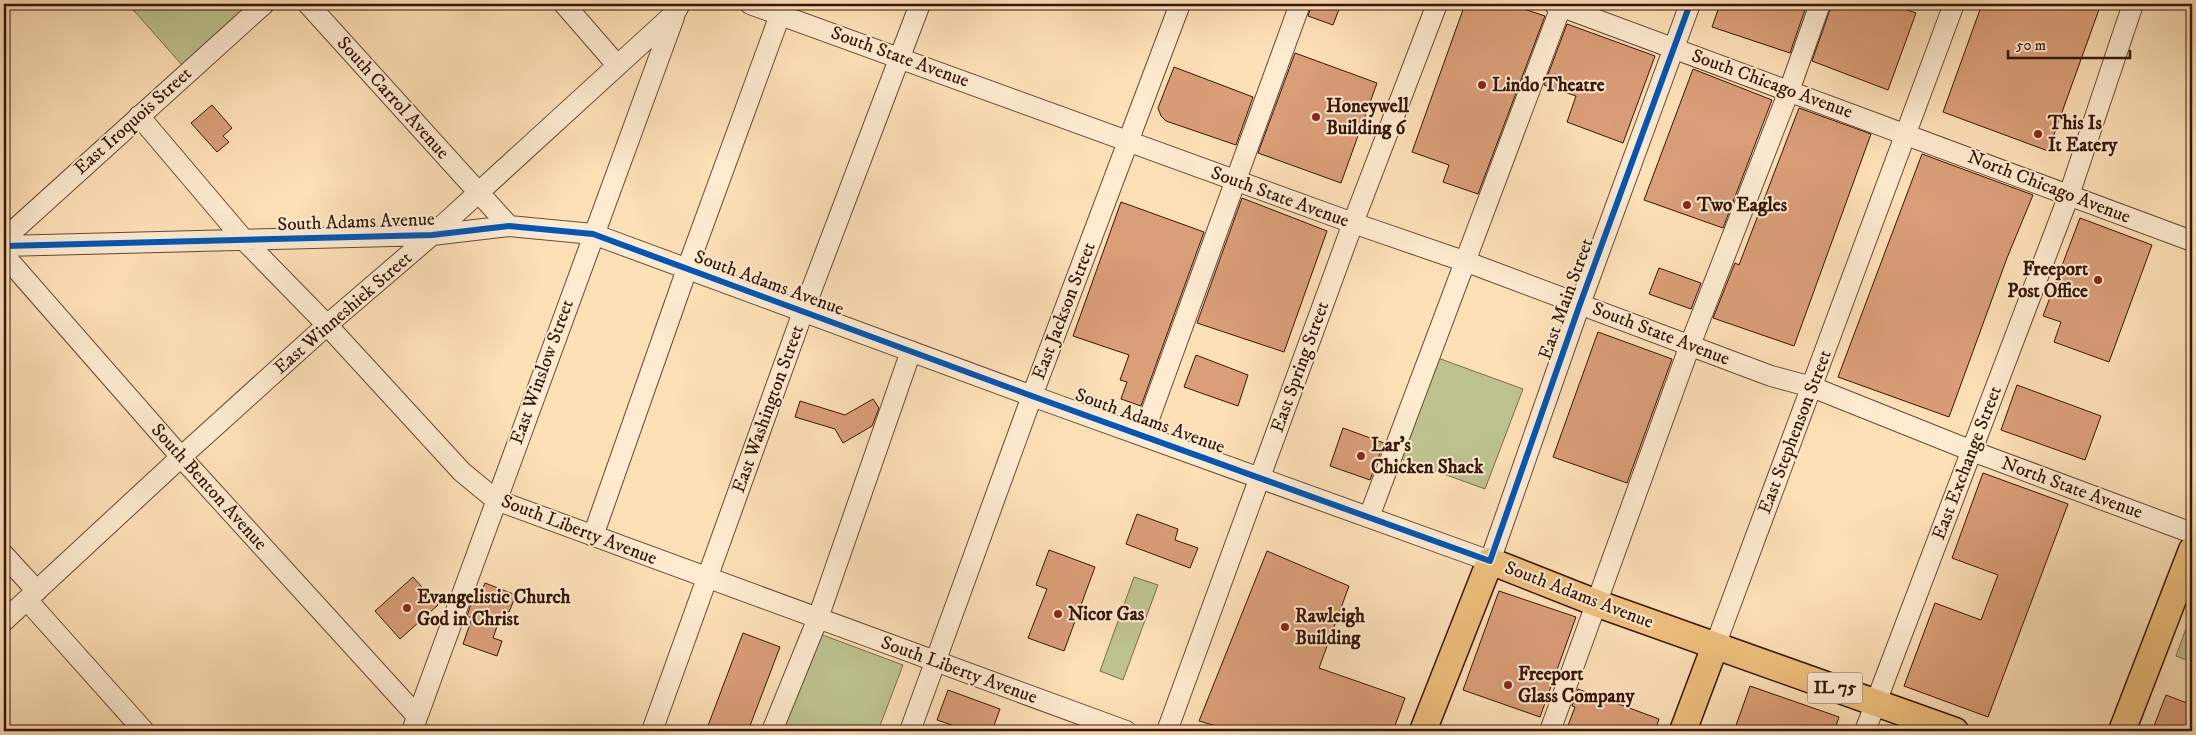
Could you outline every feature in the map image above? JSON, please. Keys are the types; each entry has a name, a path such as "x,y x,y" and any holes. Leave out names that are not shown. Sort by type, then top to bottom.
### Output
{"main road":[{"path":"2122,731 2192,550"},
{"name":"South Adams Avenue","path":"1490,561 1715,646"},
{"name":"East Main Street","path":"1423,731 1490,561"},
{"name":"IL 75","path":"1715,646 1955,731"},
{"name":"East Stephenson Street","path":"1683,731 1715,646"}],"street":[{"name":"East Iroquois Street","path":"4,239 264,4"},
{"name":"South Carrol Avenue","path":"308,4 479,192"},
{"path":"564,4 617,65"},
{"name":"South State Avenue","path":"750,4 782,9 900,57 1128,142 1466,262 1771,376 1812,387"},
{"name":"East Washington Street","path":"652,731 803,312 920,4"},
{"name":"East Jackson Street","path":"910,731 1032,396 1180,4"},
{"path":"1143,435 1234,180 1300,4"},
{"name":"East Spring Street","path":"1167,731 1353,223 1437,4"},
{"name":"East Main Street","path":"1490,561 1580,304 1690,4"},
{"path":"1550,731 1690,346 1789,91 1820,4"},
{"name":"East Stephenson Street","path":"1715,646 1954,4"},
{"name":"East Exchange Street","path":"1865,731 2069,195 2133,4"},
{"path":"1369,517 1466,262 1559,5"},
{"name":"South Chicago Avenue","path":"1559,5 1906,133"},
{"name":"East Winneshiek Street","path":"4,620 327,325 432,235 678,9"},
{"name":"East Winslow Street","path":"415,724 593,234 678,9"},
{"path":"593,536 687,269 782,9"},
{"name":"South Liberty Avenue","path":"139,116 245,241 327,325 462,472 496,500 1126,731"},
{"name":"North Chicago Avenue","path":"1906,133 2192,241"},
{"path":"479,192 509,226"},
{"name":"South Adams Avenue","path":"4,246 432,235 509,226 593,234 1032,396 1260,476 1490,561"},
{"name":"South Benton Avenue","path":"4,255 415,724"},
{"path":"772,731 818,618 911,351"},
{"name":"North State Avenue","path":"1812,387 1972,451 2192,533"},
{"path":"4,555 32,595 144,731"}],"green space":[{"path":"128,4 250,4 182,65"},
{"path":"1438,358 1523,389 1485,489 1400,458"},
{"path":"1134,577 1158,585 1123,680 1100,671"},
{"path":"2192,612 2192,662 2176,656"},
{"path":"820,634 903,665 878,731 783,731"}],"building":[{"path":"1312,4 1341,4 1333,25 1308,16"},
{"name":"Lindo Theatre","path":"1465,4 1509,4 1545,16 1478,194 1443,182 1449,165 1412,152"},
{"path":"1720,4 1807,4 1790,53 1712,27"},
{"path":"1832,4 1891,4 1916,13 1888,90 1812,61"},
{"path":"1982,4 2101,4 2048,151 1943,112"},
{"path":"1567,24 1655,56 1623,143 1567,122 1576,96 1544,85"},
{"name":"Honeywell Building 6","path":"1295,53 1377,83 1341,183 1258,153"},
{"path":"1174,67 1253,97 1236,145 1166,121 1161,116 1158,108"},
{"path":"1693,69 1772,100 1723,228 1644,200"},
{"path":"212,105 232,128 223,136 229,142 217,152 191,123"},
{"path":"1799,108 1871,134 1794,346 1713,318 1735,263 1739,265"},
{"path":"1922,154 2033,195 2007,258 1949,417 1838,377"},
{"path":"1242,198 1327,231 1284,352 1197,323"},
{"path":"1121,202 1204,232 1141,406 1121,399 1127,382 1120,380 1129,355 1073,336"},
{"name":"Freeport Post Office","path":"2080,218 2152,245 2109,362 2054,342 2061,322 2043,316"},
{"path":"1659,268 1701,283 1691,309 1649,294"},
{"path":"1598,332 1672,359 1627,483 1553,457"},
{"path":"1196,355 1248,375 1238,406 1184,387"},
{"path":"2017,385 2101,416 2085,460 2001,430"},
{"path":"873,399 879,408 872,426 843,443 835,429 795,417 800,401 845,415"},
{"name":"Lar's Chicken Shack","path":"1343,428 1384,443 1370,480 1330,466"},
{"path":"1983,473 2068,504 1988,717 1904,686 1935,603 1981,620 1998,575 1952,558"},
{"path":"1137,514 1178,529 1175,540 1198,548 1190,568 1126,544"},
{"name":"Nicor Gas","path":"1049,550 1095,567 1064,651 1028,638 1047,589 1036,585"},
{"name":"Rawleigh Building","path":"1267,551 1349,586 1319,668 1405,698 1393,731 1233,731 1199,721"},
{"name":"Evangelistic Church God in Christ","path":"413,577 438,605 400,639 375,611"},
{"path":"485,583 516,595 509,612 503,609 493,638 502,641 497,656 463,644 472,618 467,616 471,604 476,605"},
{"path":"1499,591 1576,617 1540,717 1463,690"},
{"path":"743,633 780,647 748,731 706,731"},
{"path":"1750,686 1839,717 1834,731 1734,731"},
{"path":"1578,689 1659,719 1655,731 1566,731 1575,707 1572,706"},
{"path":"948,690 1000,709 992,731 969,731 937,720"},
{"path":"2166,695 2192,705 2192,731 2152,731"}],"cycle path":[{"path":"4,246 432,235 509,226 593,234 1032,396 1490,561 1580,304 1690,4"}],"place":[{"name":"Lindo Theatre","path":"1482,85"},
{"name":"Honeywell Building 6","path":"1316,117"},
{"name":"This Is It Eatery","path":"2038,134"},
{"name":"Two Eagles","path":"1687,205"},
{"name":"Freeport Post Office","path":"2098,280"},
{"name":"Lar's Chicken Shack","path":"1361,456"},
{"name":"Evangelistic Church God in Christ","path":"407,608"},
{"name":"Nicor Gas","path":"1058,614"},
{"name":"Rawleigh Building","path":"1285,627"},
{"name":"Freeport Glass Company","path":"1508,685"}]}
